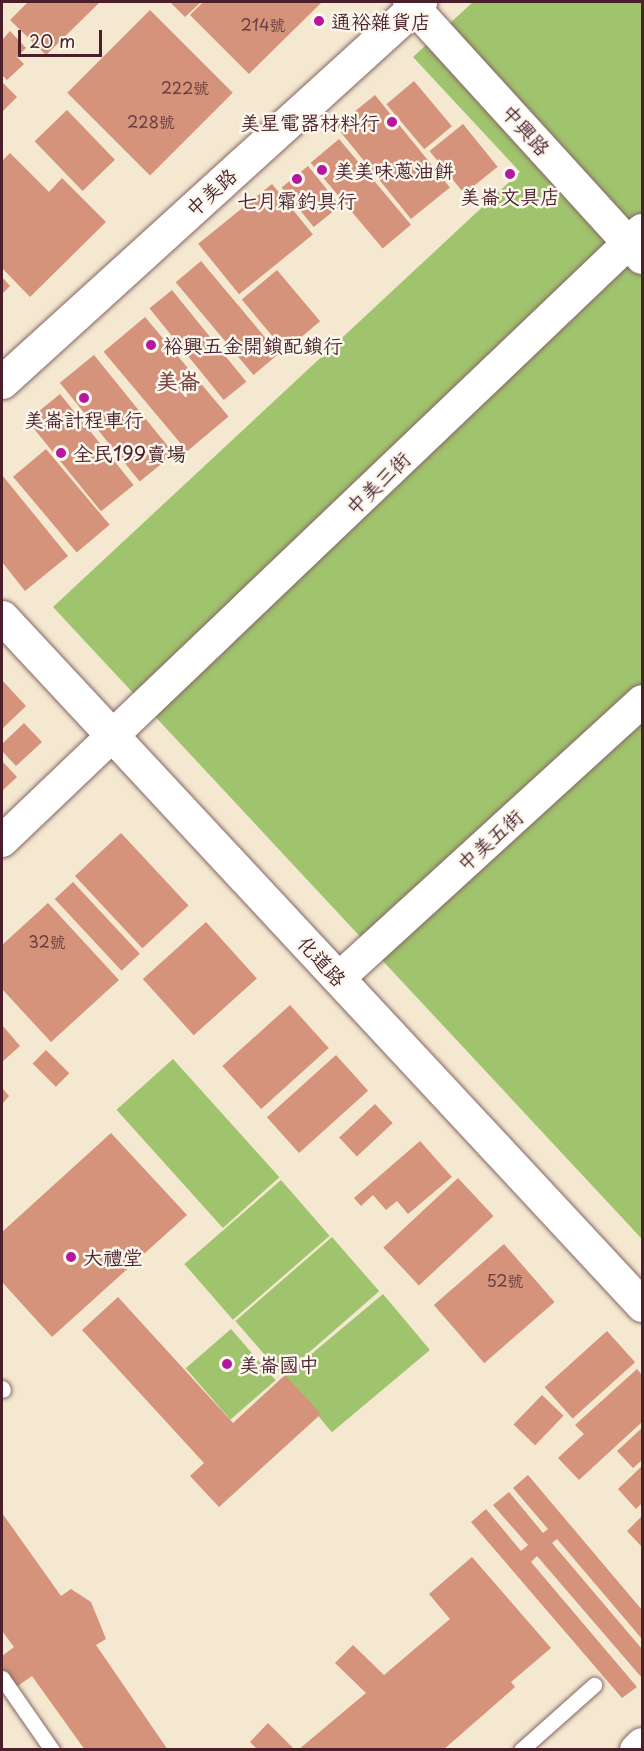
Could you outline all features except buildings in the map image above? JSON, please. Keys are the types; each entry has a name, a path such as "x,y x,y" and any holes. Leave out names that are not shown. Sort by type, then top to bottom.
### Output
{"street":[{"name":"中興路","path":"414,3 638,244"},
{"name":"中美路","path":"2,382 414,3"},
{"name":"中美三街","path":"2,841 638,244"},
{"name":"化道路","path":"2,617 338,979 638,1292"},
{"name":"中美五街","path":"338,979 642,701"},
{"path":"636,1749 642,1744"}],"lane":[{"path":"2,1678 52,1749"},
{"path":"521,1749 594,1685"}],"green space":[{"path":"473,2 642,2 642,1239 53,607 520,172 413,57"},
{"path":"173,1059 279,1177 223,1228 117,1110"},
{"path":"281,1180 330,1236 233,1320 184,1264"},
{"path":"332,1237 379,1291 283,1375 235,1321"},
{"path":"383,1294 430,1350 332,1432 285,1376"},
{"path":"231,1329 276,1380 230,1420 186,1368"}],"place":[{"name":"通裕雜貨店","path":"319,21"},
{"name":"美星電器材料行","path":"392,122"},
{"name":"美美味蔥油餅","path":"322,170"},
{"name":"美崙文具店","path":"510,174"},
{"name":"七月霜釣具行","path":"297,179"},
{"name":"裕興五金開鎖配鎖行","path":"151,345"},
{"name":"美崙計程車行","path":"84,398"},
{"name":"全民199賣場","path":"61,453"},
{"name":"大禮堂","path":"71,1257"},
{"name":"美崙國中","path":"227,1364"}],"district":[{"name":"美崙","path":"178,380"}]}
